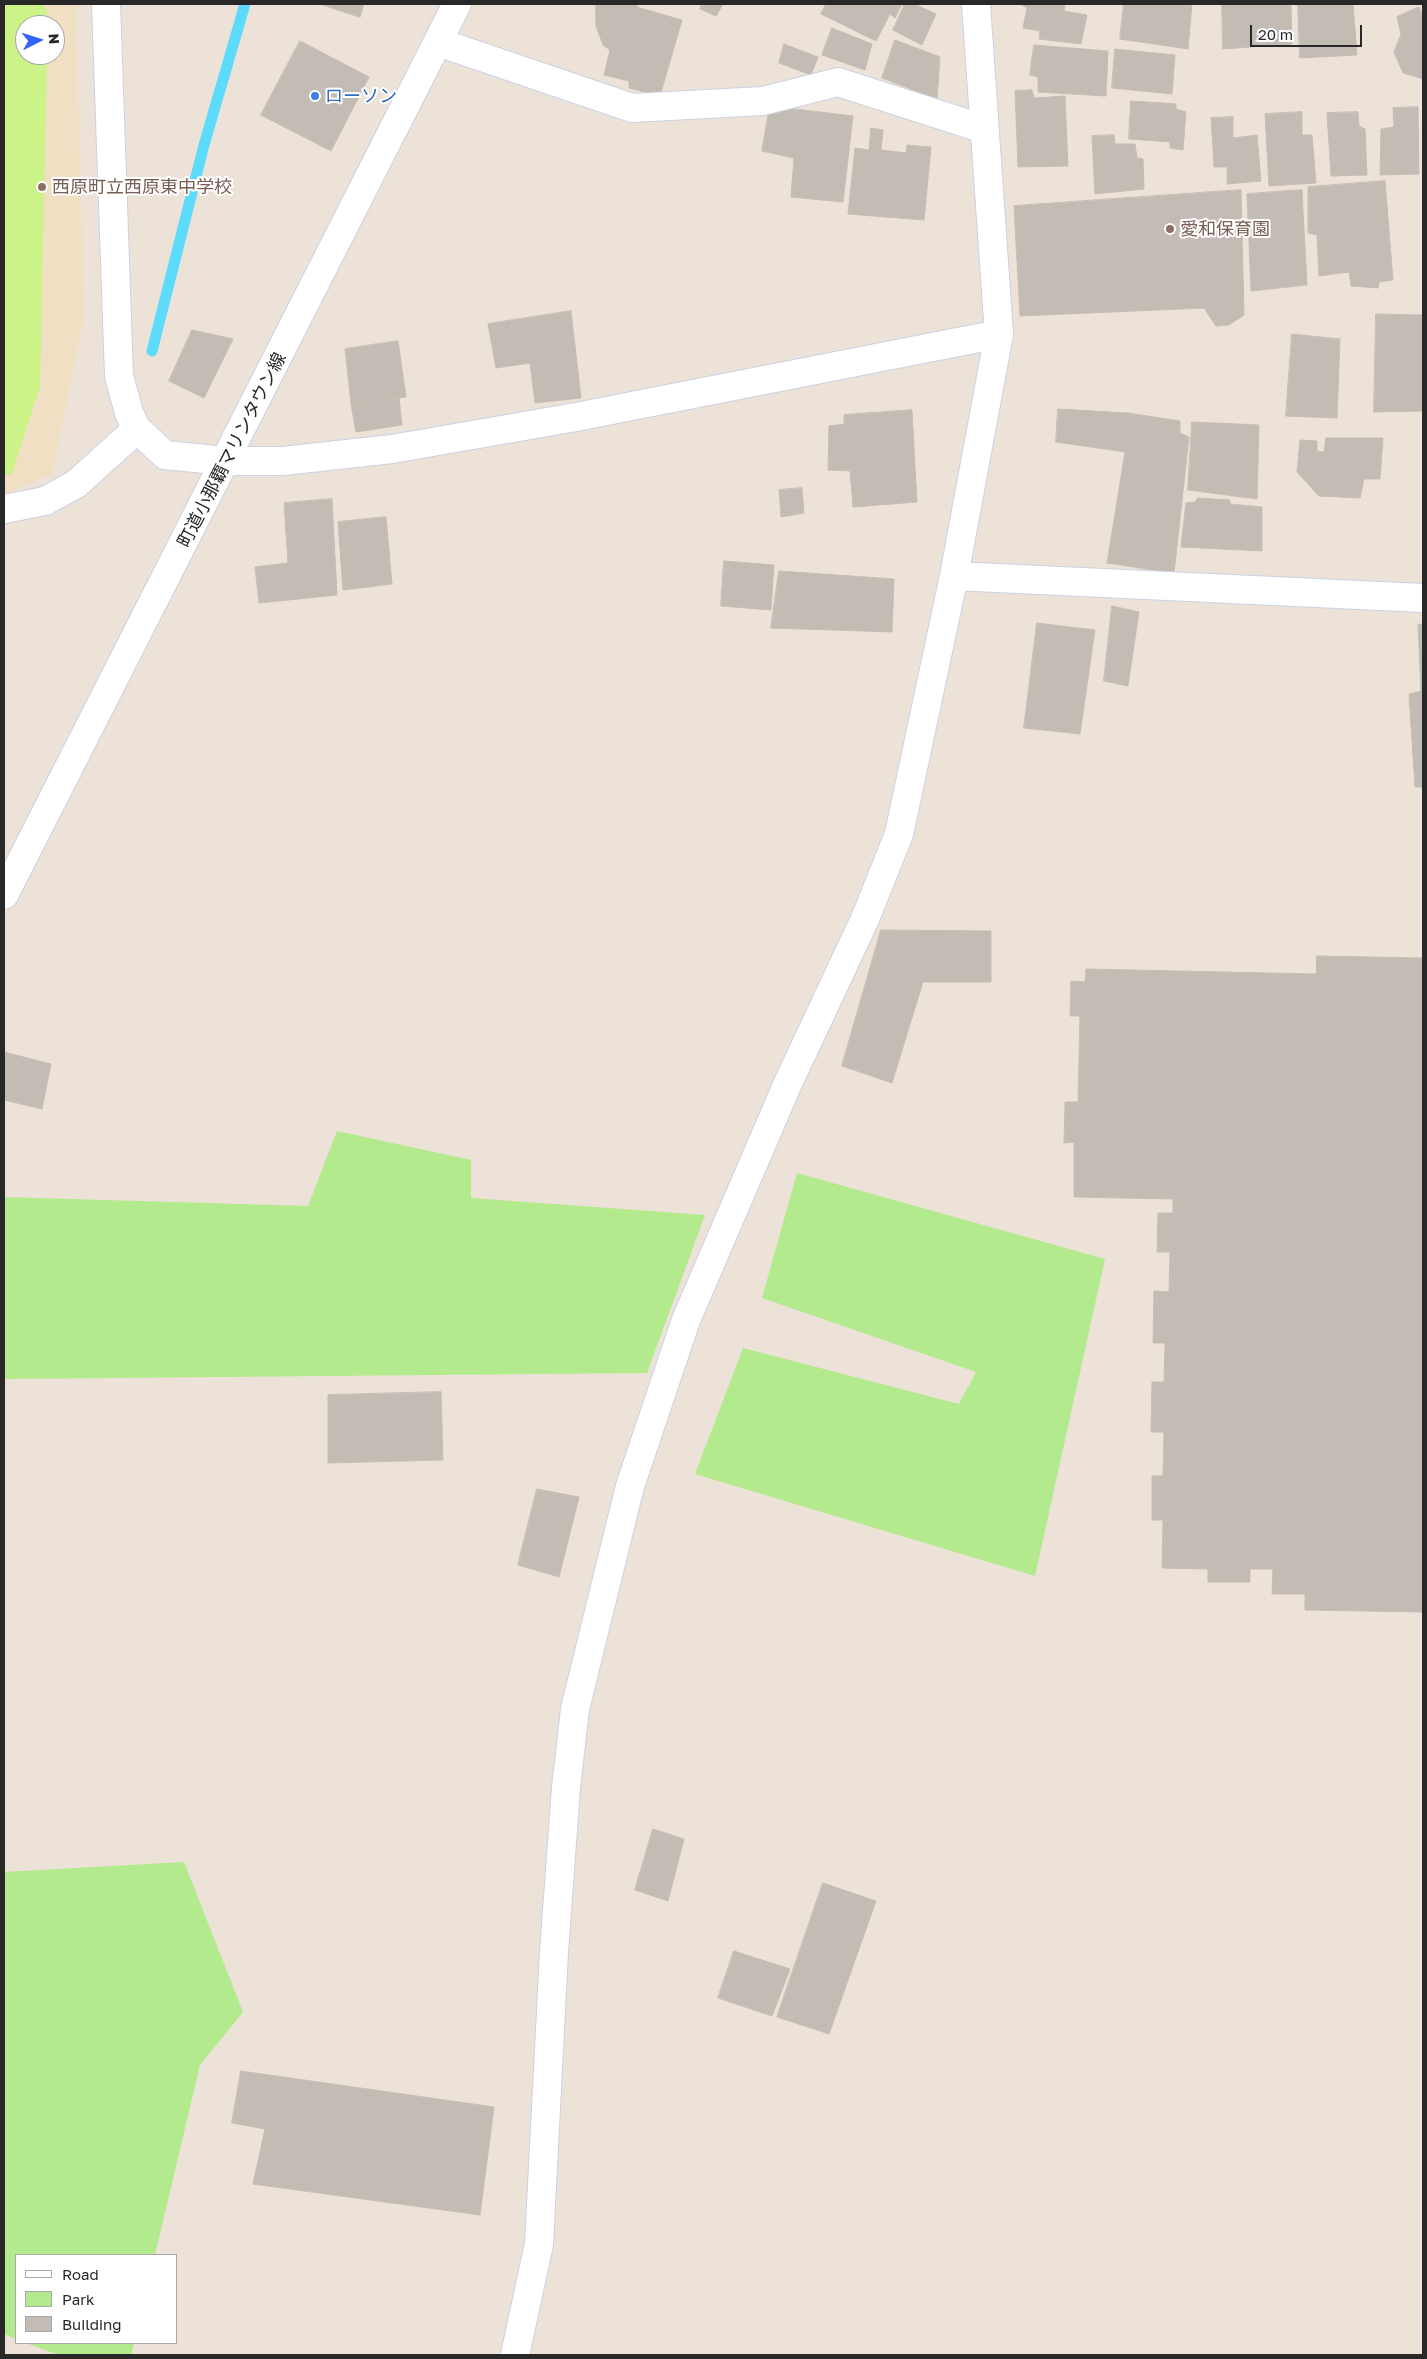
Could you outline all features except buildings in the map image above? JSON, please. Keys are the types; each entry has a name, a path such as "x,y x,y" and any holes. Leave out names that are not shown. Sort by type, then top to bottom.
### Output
{"street":[{"path":"106,4 120,376 129,413 137,429 164,455 226,461 283,461 392,449 576,417 999,334"},
{"name":"町道小那覇マリンタウン線","path":"4,895 457,4"},
{"path":"515,2355 539,2244 554,1952 566,1788 575,1709 630,1486 686,1320 788,1083 865,919 899,834 954,576 999,334 976,4"},
{"path":"438,42 632,108 763,101 838,82 984,129"},
{"path":"4,509 45,501 76,484 137,429"},
{"path":"954,576 1423,598"}],"shaded area":[{"name":"西原町立西原東中学校","path":"4,4 76,4 84,319 52,474 4,495"}],"green space":[{"path":"4,4 42,4 47,11 47,15 15,15 15,65 47,65 40,386 12,474 4,475"},
{"path":"337,1131 471,1160 471,1198 705,1215 647,1373 4,1379 4,1197 308,1206"},
{"path":"797,1173 1105,1259 1035,1576 695,1474 743,1348 959,1404 976,1372 762,1298"},
{"path":"184,1862 243,2012 200,2065 155,2254 15,2254 15,2339 4,2334 4,1872"},
{"path":"29,2344 134,2344 131,2355 59,2355"}],"waterway":[{"path":"152,351 204,145 245,4"}],"place":[{"name":"ローソン","path":"315,96"},
{"name":"西原町立西原東中学校","path":"42,187"},
{"name":"愛和保育園","path":"1170,229"}]}
